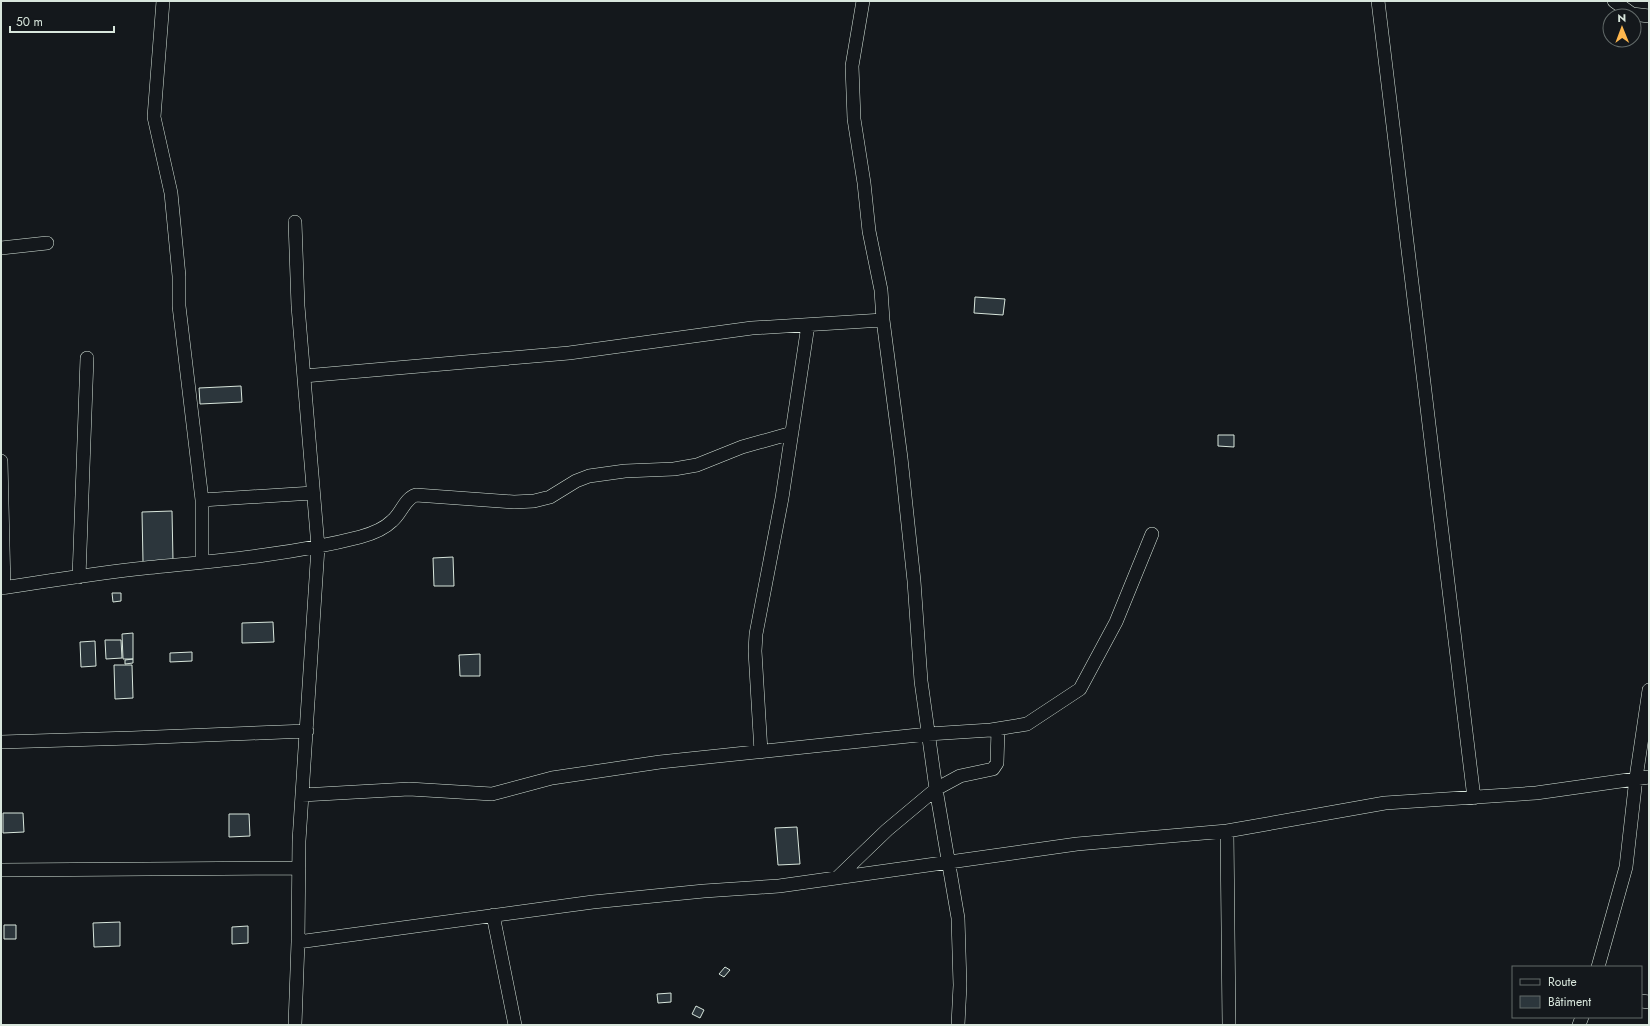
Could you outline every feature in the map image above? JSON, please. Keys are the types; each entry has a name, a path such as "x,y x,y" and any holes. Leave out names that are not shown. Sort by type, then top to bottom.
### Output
{"street":[{"path":"163,1 154,117 170,193 179,276 179,306 202,500 202,562"},
{"path":"863,1 852,66 854,119 864,183 869,231 881,290 883,320 901,458 914,581 921,682 936,789 958,918 960,985 958,1025"},
{"path":"1378,1 1474,798"},
{"path":"1614,1 1632,14 1649,16"},
{"path":"295,222 298,306 318,547 302,795 295,1025"},
{"path":"1,248 47,243"},
{"path":"304,376 569,353 752,328 883,320"},
{"path":"761,752 755,651 756,634 782,498 808,325"},
{"path":"79,577 87,358"},
{"path":"1,461 3,588 318,547 362,536 379,530 392,522 408,500 412,496 416,495 514,502 534,501 550,496 576,481 589,476 625,470 674,468 697,465 742,447 792,433"},
{"path":"202,500 313,493"},
{"path":"302,795 409,789 492,794 552,778 660,762 928,734 998,729 1027,724 1080,689 1116,622 1152,534"},
{"path":"1598,966 1626,867 1643,777 1649,690"},
{"path":"837,878 887,830 936,789 960,776 994,769 998,763 998,729"},
{"path":"1,742 306,731"},
{"path":"298,942 622,898 779,886 1077,844 1227,831 1385,803 1536,793 1643,777"},
{"path":"1227,831 1229,1025"},
{"path":"1,870 299,868"},
{"path":"493,915 514,1025"}],"building":[{"path":"975,297 1005,299 1003,315 974,313"},
{"path":"241,386 242,402 200,404 199,388"},
{"path":"1218,435 1234,435 1234,447 1218,446"},
{"path":"172,511 173,561 143,562 142,512"},
{"path":"453,557 454,586 434,586 433,558"},
{"path":"112,593 121,593 121,601 113,602"},
{"path":"273,622 274,642 242,643 242,623"},
{"path":"133,633 133,659 123,659 122,634"},
{"path":"105,640 121,640 122,658 106,659"},
{"path":"95,641 96,666 81,667 80,642"},
{"path":"192,652 192,661 170,662 170,653"},
{"path":"480,654 480,676 460,676 459,655"},
{"path":"133,659 133,663 125,664 125,660"},
{"path":"114,665 132,665 133,698 115,699"},
{"path":"3,813 23,813 24,832 3,833"},
{"path":"229,814 249,814 250,836 229,837"},
{"path":"797,827 800,864 778,865 775,828"},
{"path":"120,922 120,946 94,947 93,923"},
{"path":"4,925 16,925 16,939 4,939"},
{"path":"248,926 248,943 232,944 232,927"},
{"path":"725,967 730,970 724,977 719,974"},
{"path":"671,993 671,1002 658,1003 657,994"},
{"path":"696,1006 704,1010 700,1018 692,1014"}]}
